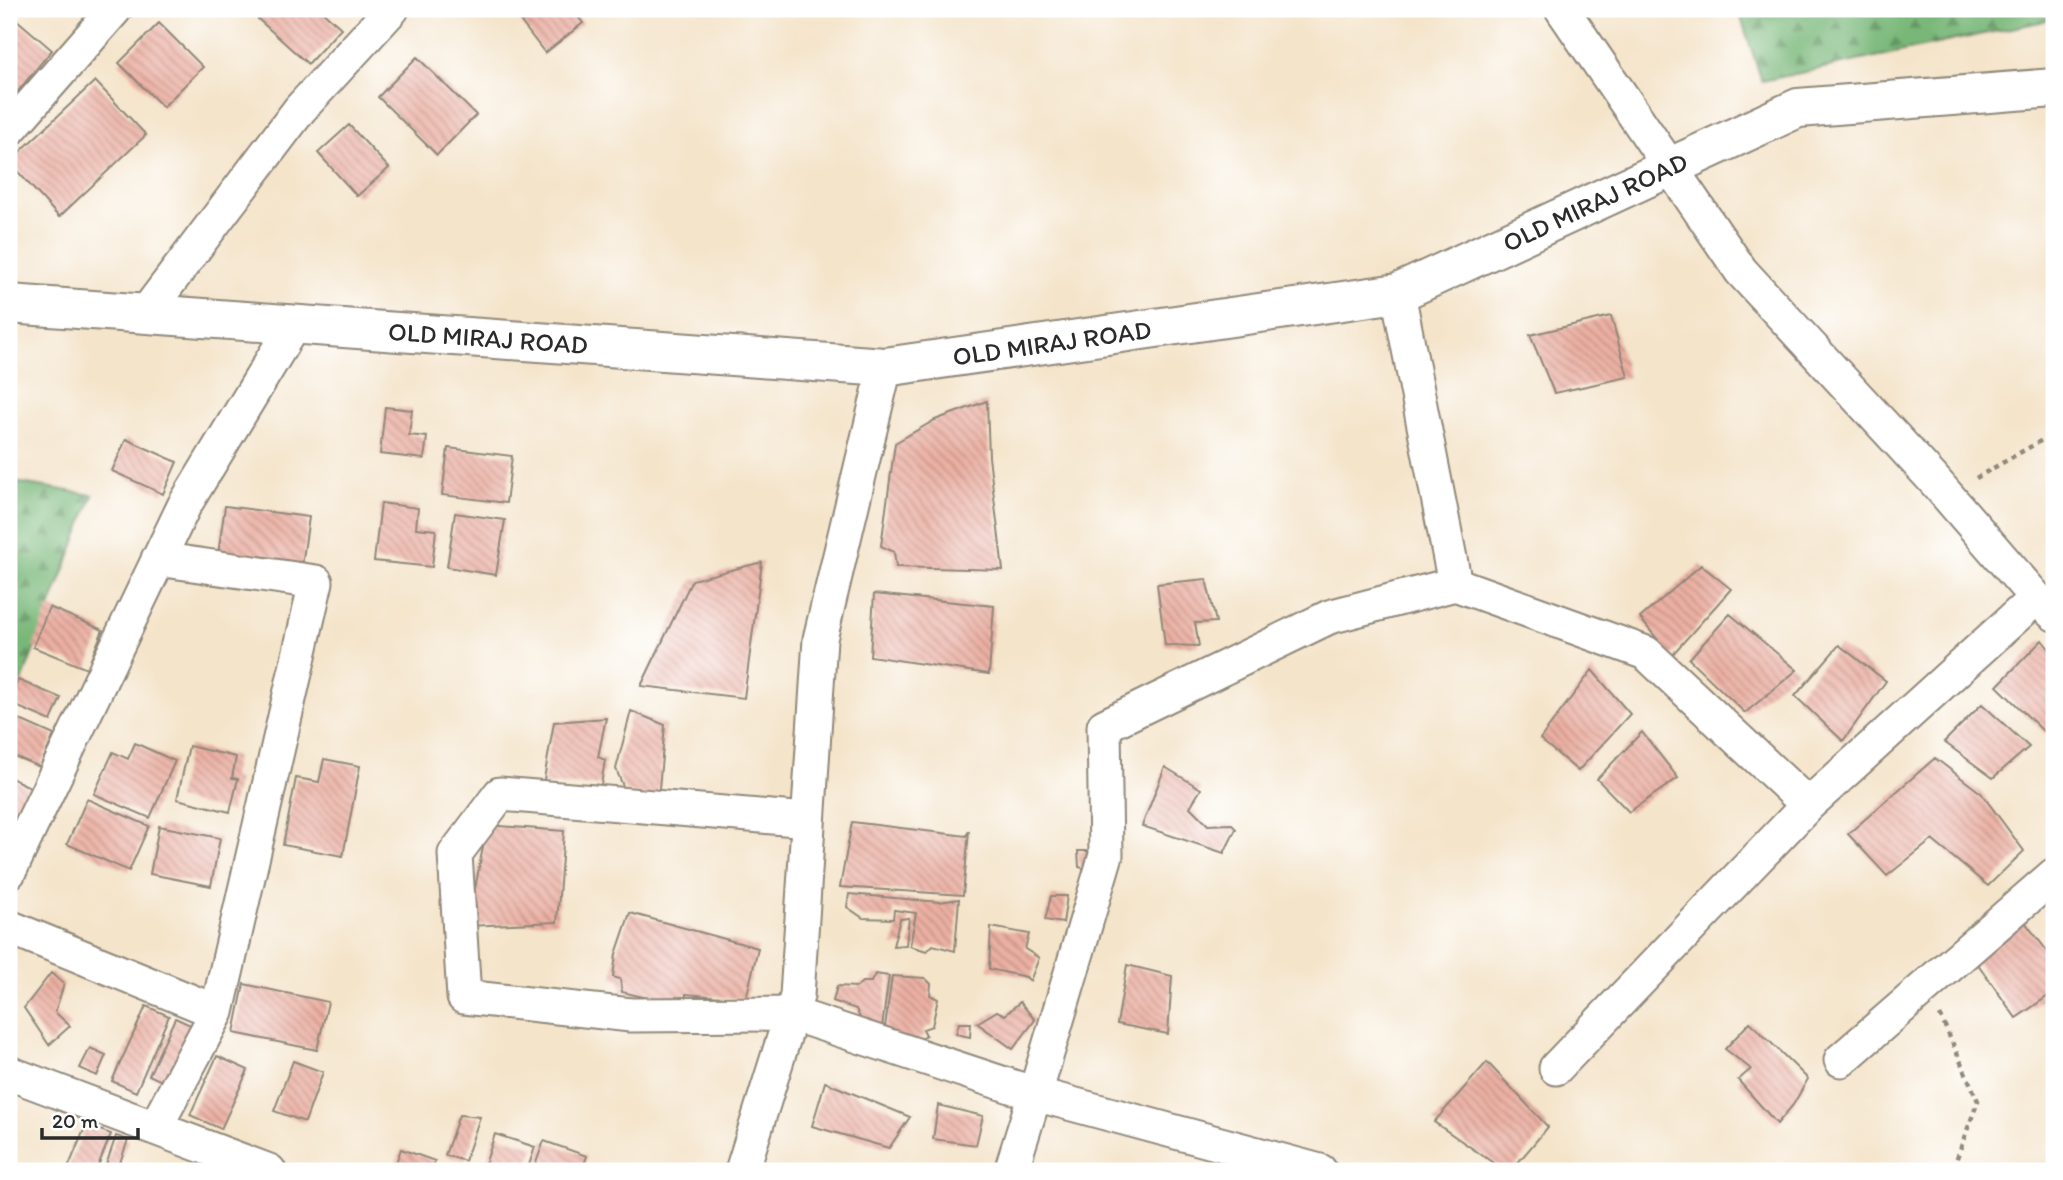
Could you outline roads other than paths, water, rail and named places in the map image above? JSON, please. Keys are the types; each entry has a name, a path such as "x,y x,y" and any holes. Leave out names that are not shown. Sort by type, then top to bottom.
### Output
{"main road":[{"name":"OLD MIRAJ ROAD","path":"9,304 885,367 1398,293 1798,108 2054,88"}],"street":[{"path":"9,130 115,9"},
{"path":"145,314 300,109 391,9"},
{"path":"1556,1068 1808,806 2045,606 1741,271 1562,9"},
{"path":"1398,293 1455,584"},
{"path":"9,872 184,506 294,324"},
{"path":"742,1171 797,996 820,639 885,367"},
{"path":"155,1128 217,1012 316,582 158,559"},
{"path":"1011,1171 1106,855 1104,726 1329,617 1455,584 1646,653 1808,806"},
{"path":"808,820 500,794 455,854 464,997 631,1015 792,1014 1034,1094 1320,1171"},
{"path":"1841,1060 2054,875"},
{"path":"9,927 217,1012"},
{"path":"9,1073 269,1171"}]}
